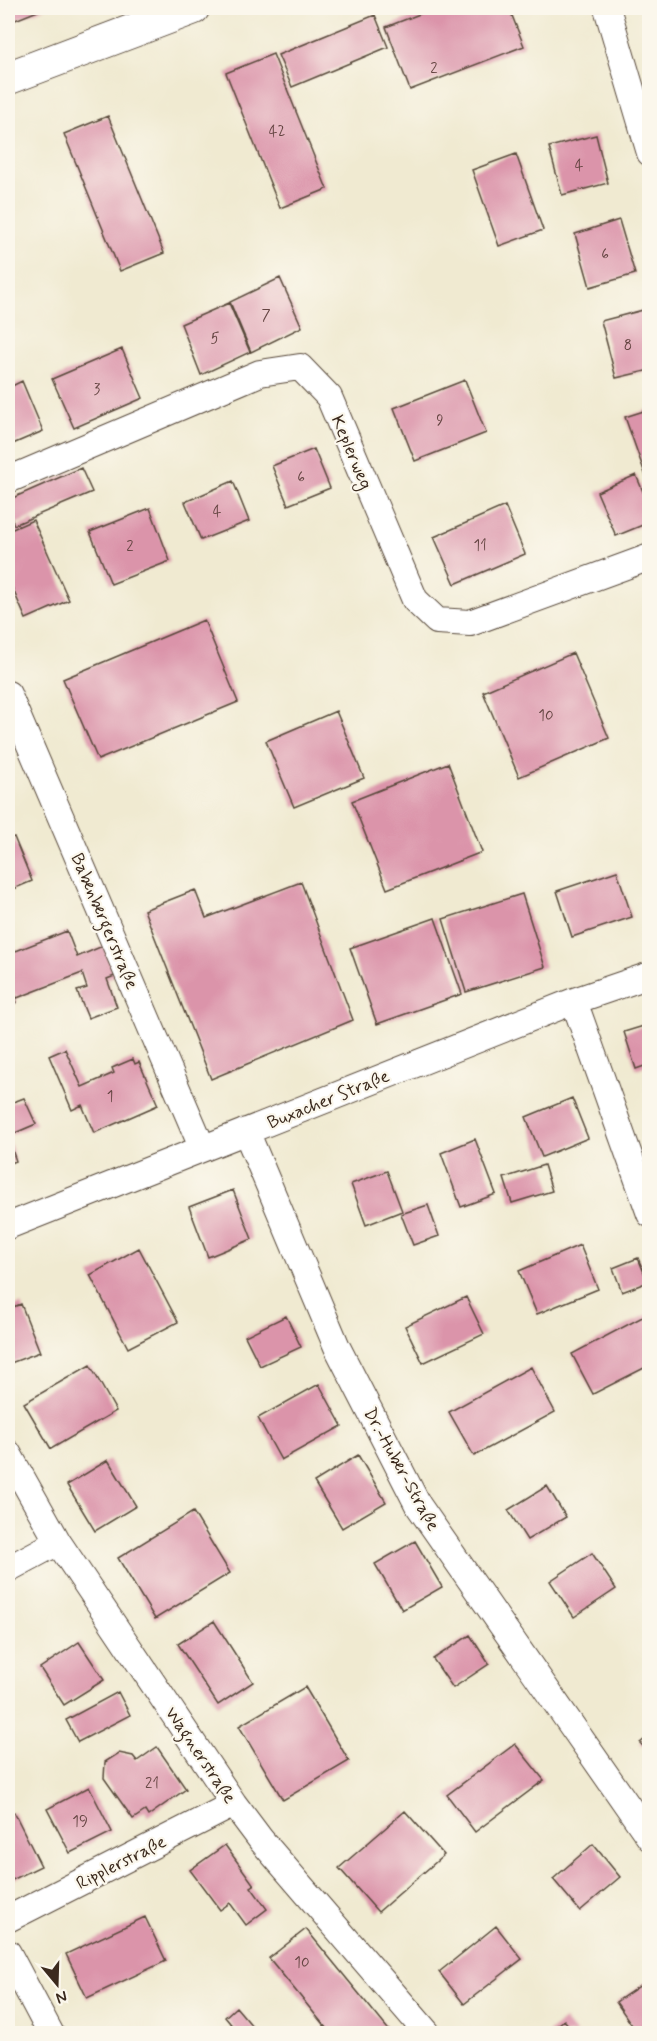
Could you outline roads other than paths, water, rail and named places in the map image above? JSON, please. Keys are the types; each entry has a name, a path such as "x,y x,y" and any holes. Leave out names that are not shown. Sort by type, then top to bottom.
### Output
{"street":[{"path":"8,78 193,8"},
{"path":"607,8 650,153"},
{"name":"Keplerweg","path":"8,480 260,373 300,367 329,396 415,600 437,621 470,623 650,557"},
{"name":"Babenbergerstraße","path":"8,694 202,1148"},
{"name":"Buxacher Straße","path":"8,1226 574,1001 650,975"},
{"path":"574,1001 650,1214"},
{"name":"Dr.-Huber-Straße","path":"246,1131 337,1347 418,1505 650,1838"},
{"name":"Wagnerstraße","path":"8,1453 58,1542 234,1804 261,1840 428,2034"},
{"path":"8,1569 58,1542"},
{"name":"Ripplerstraße","path":"8,1919 234,1804"},
{"path":"8,1953 51,2034"}]}
